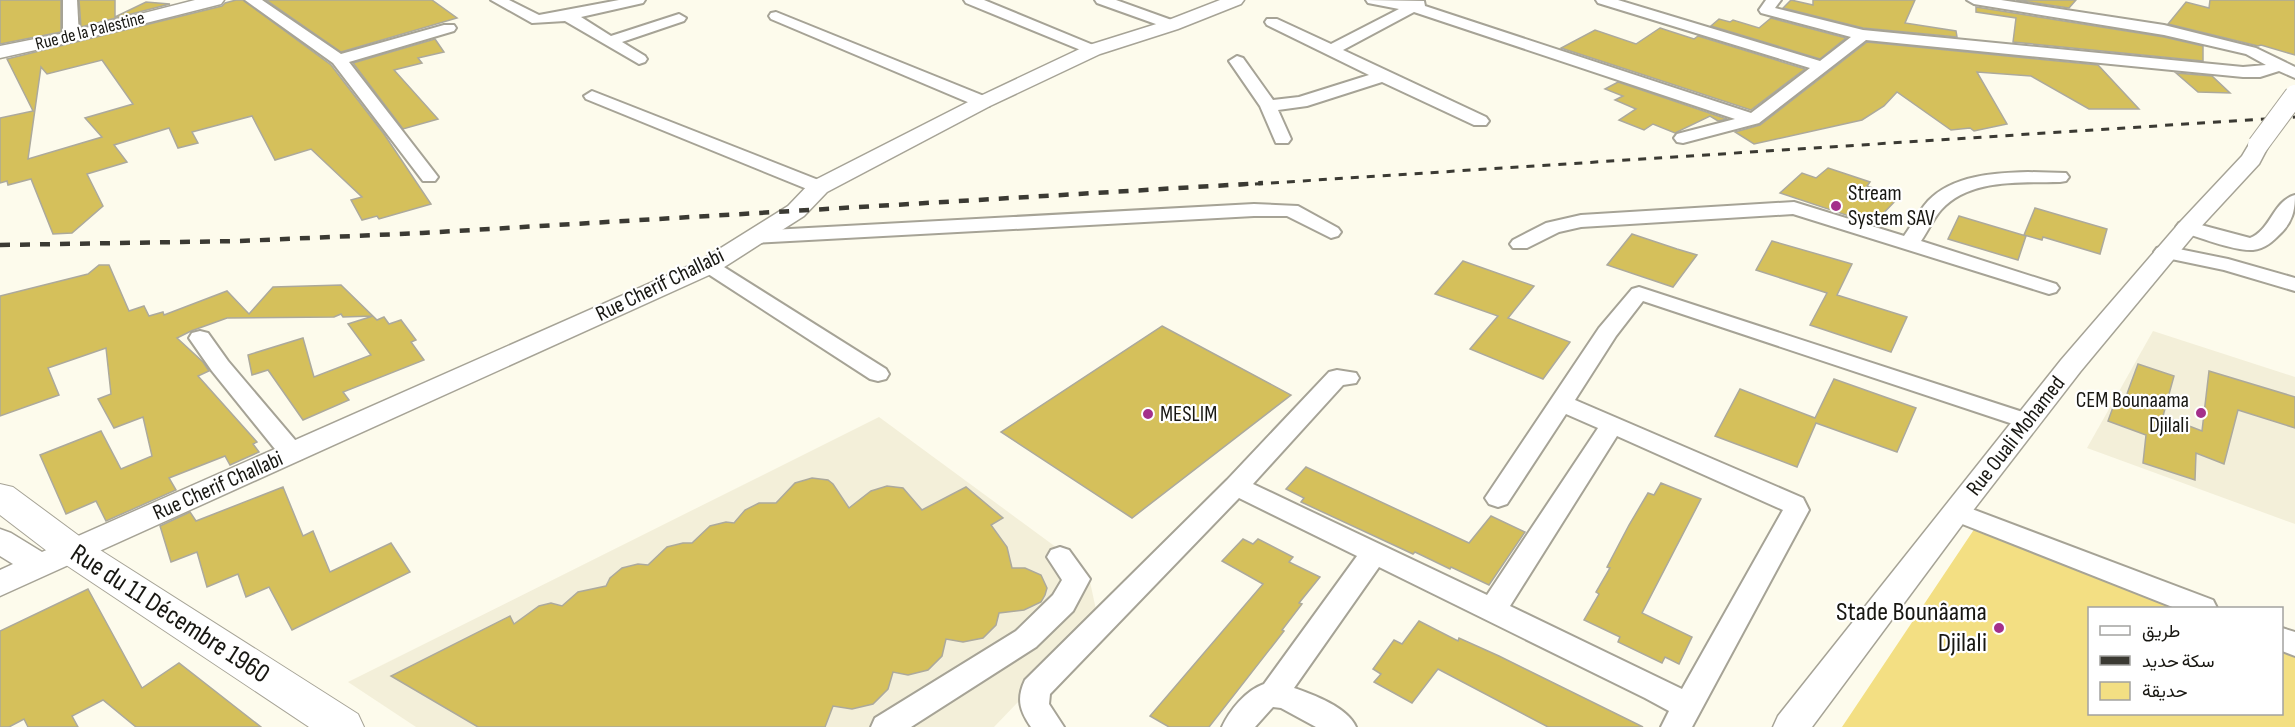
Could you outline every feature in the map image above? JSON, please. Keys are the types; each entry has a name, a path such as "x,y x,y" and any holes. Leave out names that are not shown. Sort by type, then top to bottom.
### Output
{"main road":[{"name":"Rue du 11 Décembre 1960","path":"0,496 16,531 57,558 343,727"}],"street":[{"path":"70,0 71,37"},
{"name":"Rue de la Palestine","path":"0,52 71,37 215,0"},
{"path":"252,0 339,60 429,177"},
{"path":"498,0 537,20 568,16 638,0"},
{"path":"971,0 1093,50"},
{"path":"1102,0 1172,25"},
{"name":"Rue Cherif Challabi","path":"0,584 709,266 796,211 819,187 983,102 1093,50 1172,25 1234,0"},
{"path":"1373,0 1413,7 1753,119"},
{"path":"1330,50 1428,0"},
{"path":"1603,0 1821,66"},
{"path":"1774,0 1766,10 1863,35 2243,72 2288,69"},
{"path":"1974,0 2164,30 2252,51 2288,69"},
{"path":"568,16 639,59"},
{"path":"776,16 983,102"},
{"path":"610,41 679,18"},
{"path":"1272,22 1480,121"},
{"path":"339,60 449,28"},
{"path":"1683,138 1753,119 1863,35"},
{"path":"1237,61 1268,106 1282,139"},
{"path":"1268,106 1301,102 1383,76"},
{"name":"Rue Ouali Mohamed","path":"1791,727 2027,421 2164,252 2251,159 2258,145 2295,95"},
{"path":"592,96 819,187"},
{"path":"1909,244 1935,205 1949,192 1970,184 2021,178 2060,177"},
{"path":"2186,227 2252,244 2287,226 2282,215 2295,201"},
{"path":"1520,244 1553,227 1581,221 1794,208 2049,288"},
{"path":"755,237 1254,210 1291,210 1331,232"},
{"path":"2164,252 2228,265 2295,285"},
{"path":"709,266 878,374"},
{"path":"1498,498 1607,333 1639,293 2027,421"},
{"path":"200,338 220,366 292,453"},
{"path":"1049,727 1034,708 1036,689 1236,486 1337,377 1348,378"},
{"path":"1236,486 1656,689 1682,717 1796,510 1794,504 1562,403"},
{"path":"1493,609 1613,424"},
{"path":"1956,512 2198,607"},
{"path":"1274,693 1375,552"},
{"path":"886,727 1034,632 1063,603 1076,579 1060,558"},
{"path":"1237,727 1264,696 1274,693 1286,696 1341,727"}],"shaded area":[{"name":"CEM Bounaama Djilali","path":"2153,331 2295,377 2295,524 2087,448"},
{"path":"879,417 1079,564 1089,577 1098,619 994,727 416,727 348,682"}],"green space":[{"name":"Stade Bounâama Djilali","path":"1975,528 2179,607 2088,607 2088,715 2283,715 2283,647 2295,652 2295,727 1842,727"}],"building":[{"path":"0,0 61,0 61,32 0,44"},
{"path":"79,0 115,0 115,17 146,2 170,4 81,27"},
{"path":"243,0 331,65 384,134 431,204 379,219 377,216 362,220 351,200 362,197 311,149 275,160 252,116 192,132 198,143 178,148 169,128 114,145 127,162 87,174 103,206 72,233 53,234 31,179 8,185 7,181 0,183 0,118 33,111 7,59 222,6 225,3","holes":["102,60 133,104 85,118 102,137 28,159 41,67 47,74"]},
{"path":"266,0 432,0 457,18 341,52"},
{"path":"1791,0 1813,5 1813,0 1915,0 1905,23 1956,31 1957,37 1863,28 1783,8"},
{"path":"2016,0 2076,0 2069,8"},
{"path":"2210,0 2295,0 2295,55 2168,24 2186,2 2209,8"},
{"path":"1976,7 2164,37 2203,46 2203,61 2013,42 2016,18 1976,12"},
{"path":"1771,18 1846,38 1820,59 1711,26 1719,19 1730,22 1733,20 1759,28"},
{"path":"1660,28 1694,39 1698,36 1805,69 1751,110 1561,48 1595,30 1636,44"},
{"path":"435,39 444,52 418,58 422,63 394,70 438,119 403,129 353,63"},
{"path":"1867,42 2098,65 2139,109 2089,109 2031,76 1977,72 2007,124 1974,131 1970,128 1951,130 1897,92 1884,106 1862,120 1754,144 1735,132 1760,125"},
{"path":"2176,73 2212,76 2230,93 2198,92"},
{"path":"1618,82 1727,119 1718,121 1710,116 1675,133 1653,124 1644,130 1619,120 1636,109 1615,100 1623,96 1605,89"},
{"path":"1828,168 1870,182 1867,186 1899,197 1873,224 1780,193 1802,173 1816,178"},
{"path":"2035,208 2107,229 2100,254 2043,237 2042,240 2024,235"},
{"path":"1959,216 2026,236 2018,260 1948,239"},
{"path":"1632,234 1697,255 1673,287 1607,265"},
{"path":"1772,241 1852,264 1837,295 1907,317 1891,352 1810,325 1827,293 1756,270"},
{"path":"1463,261 1534,286 1508,318 1570,342 1543,379 1470,349 1498,316 1435,294"},
{"path":"99,265 109,265 129,311 144,306 149,316 163,312 164,315 227,291 249,314 273,287 341,285 373,316 343,317 341,314 334,317 227,318 177,338 203,362 209,371 198,376 257,442 253,444 259,452 230,465 225,456 169,478 176,490 106,521 96,501 66,514 40,455 101,431 121,469 152,456 143,417 114,428 98,399 111,394 106,348 48,368 59,395 0,416 0,296 88,274"},
{"path":"373,316 377,320 384,317 389,324 401,320 416,340 411,342 424,360 343,392 349,400 303,420 268,370 252,375 248,355 303,338 314,377 371,355 348,324"},
{"name":"MESLIM","path":"1162,326 1291,395 1132,518 1001,432"},
{"path":"2138,364 2174,376 2163,416 2202,431 2209,371 2295,397 2295,428 2238,410 2224,464 2196,453 2195,480 2143,463 2146,435 2108,421 2116,399 2124,402"},
{"path":"1834,379 1916,408 1897,452 1816,423 1797,467 1715,436 1740,389 1815,418"},
{"path":"1306,467 1469,543 1491,516 1525,532 1489,585 1415,552 1413,554 1301,502 1304,498 1286,489"},
{"path":"812,478 828,480 833,484 849,508 871,491 887,486 903,488 922,510 966,487 1003,518 991,525 1007,547 1012,568 1025,568 1041,575 1047,588 1045,595 1041,602 1024,610 999,613 996,625 983,638 963,642 946,639 942,656 928,670 908,675 893,672 888,689 873,704 852,709 833,706 825,727 478,727 391,676 510,616 514,624 539,606 551,603 562,606 578,592 606,586 610,578 622,568 638,564 648,565 667,547 692,543 710,526 726,522 734,523 745,510 759,503 776,503 795,483"},
{"path":"1661,483 1701,499 1642,613 1692,637 1679,664 1665,657 1662,663 1618,642 1620,637 1584,620 1599,594 1596,592 1610,568 1607,567 1629,525 1648,493 1654,495"},
{"path":"283,487 303,536 313,531 330,572 391,543 410,572 292,630 269,587 246,597 238,574 207,587 197,552 171,562 160,526 190,512 196,521"},
{"path":"1243,539 1253,544 1258,539 1293,557 1289,562 1320,577 1299,603 1302,604 1282,630 1284,631 1209,727 1169,727 1150,716 1263,584 1222,561"},
{"path":"88,589 142,688 179,663 261,727 136,727 103,700 72,716 78,727 28,727 24,719 9,727 0,727 0,631"},
{"path":"1419,621 1458,641 1459,638 1499,656 1643,727 1548,727 1438,669 1412,703 1374,682 1381,674 1373,669 1394,640 1402,644"}],"railway":[{"path":"1239,185 2295,117"},
{"path":"0,245 240,241 422,233 1263,183"}],"place":[{"name":"Stream System SAV","path":"1836,206"},
{"name":"CEM Bounaama Djilali","path":"2201,413"},
{"name":"MESLIM","path":"1148,414"},
{"name":"Stade Bounâama Djilali","path":"1999,628"}]}
